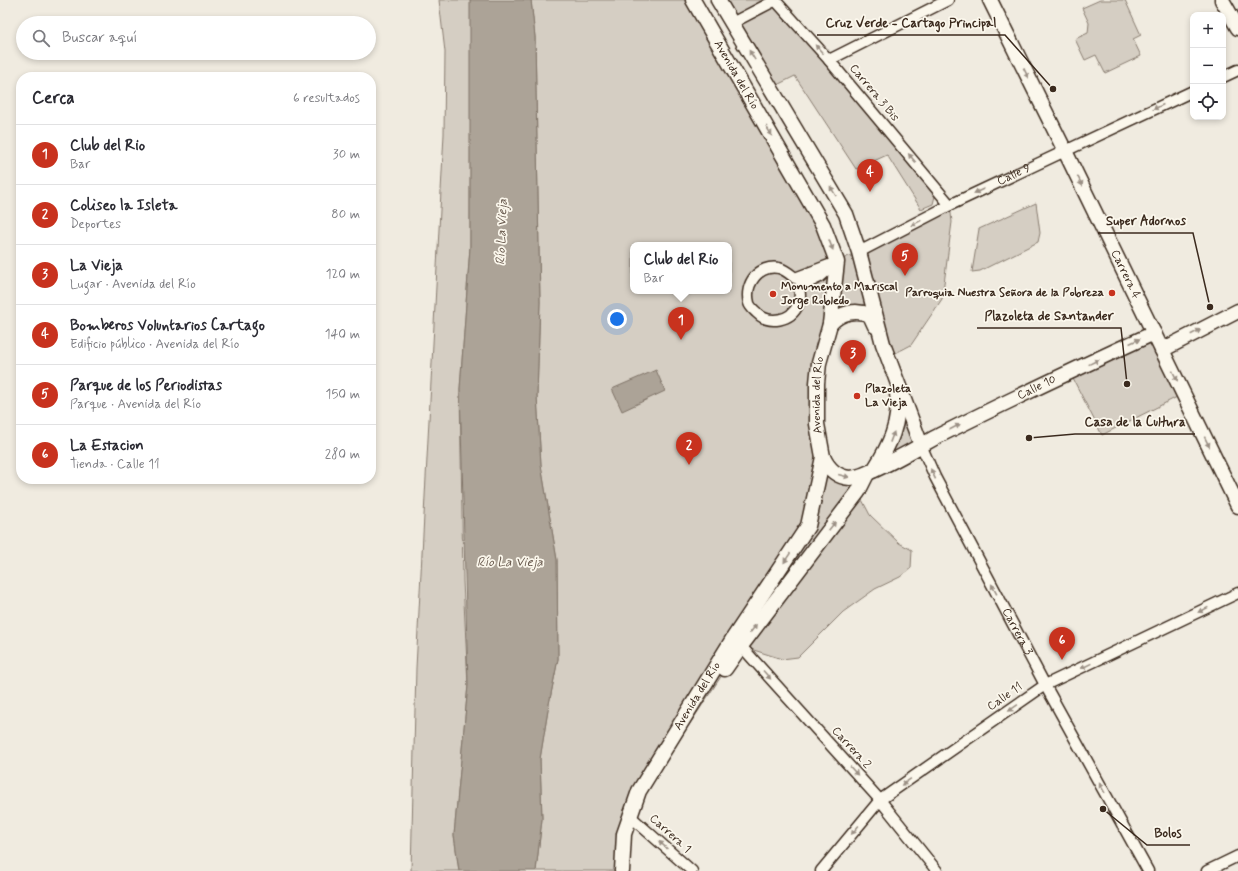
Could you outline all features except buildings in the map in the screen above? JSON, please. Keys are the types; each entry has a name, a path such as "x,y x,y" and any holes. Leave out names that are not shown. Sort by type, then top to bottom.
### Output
{"main road":[{"name":"Avenida del Río","path":"627,871 629,836 640,791 734,637 808,526 823,457 817,424 817,383 819,363 830,324 837,262 823,225 693,0"},
{"name":"Avenida del Río","path":"622,871 624,834 645,792 741,646 858,492 870,472 887,449 897,419 898,403 896,388 881,340 859,252 846,214 718,0"},
{"name":"Carrera 4","path":"990,0 1238,506"},
{"path":"1222,0 1238,28"},
{"name":"Calle 9","path":"837,262 859,252"},
{"path":"1162,350 1238,311"},
{"name":"Avenida del Río","path":"830,324 843,314 854,312 870,315 874,321 899,386"},
{"name":"Calle 10","path":"823,457 833,472 850,478 859,477 994,408 1154,333"},
{"name":"Carrera 3","path":"899,386 921,445"}],"street":[{"path":"732,23 776,0"},
{"name":"Carrera 3 Bis","path":"776,0 829,60 950,205"},
{"path":"829,60 948,0"},
{"path":"1226,76 1238,70"},
{"name":"Calle 9","path":"859,252 950,205 1190,92"},
{"name":"Calle 9","path":"797,282 837,262"},
{"path":"771,268 780,268 788,272 797,282 800,296 798,304 793,312 786,317 777,320 768,320 760,316 749,304 748,293 750,284 755,276 762,271 771,268"},
{"name":"Carrera 3","path":"921,445 935,477 1045,685 1148,871"},
{"name":"Calle 11","path":"821,871 880,800 1045,685 1238,593"},
{"name":"Carrera 2","path":"741,646 880,800 937,871"},
{"name":"Carrera 1","path":"633,818 692,871"},
{"path":"1207,871 1238,856"}],"shaded area":[{"path":"439,0 471,0 470,247 460,389 463,581 468,685 454,835 459,871 411,871 416,668 444,134 445,52"},
{"path":"531,0 693,0 837,262 950,205 952,222 942,299 911,345 888,357 921,445 873,471 898,403 870,315 834,320 816,403 833,472 867,474 858,492 870,515 899,543 912,550 911,568 900,577 875,589 843,612 798,657 782,659 741,646 659,771 643,784 622,871 536,871 542,819 540,759 558,659 557,560 541,465 537,396 540,302 535,37"},
{"path":"718,0 775,0 937,188 933,204 921,209 887,155 856,169 795,76 771,88"},
{"path":"1100,0 1125,0 1141,35 1133,39 1141,56 1105,73 1096,55 1085,60 1075,39 1088,33 1089,23 1082,8"},
{"path":"1036,203 1040,233 1038,242 980,271 972,272 979,229"},
{"path":"1154,333 1183,394 1102,435 1070,373"}],"water":[{"name":"Río La Vieja","path":"470,0 531,0 535,37 540,302 537,396 541,465 557,560 558,659 540,759 542,819 536,871 459,871 454,835 468,685 460,389 470,247"},
{"path":"656,370 665,391 622,411 612,389"}],"place":[{"name":"Cruz Verde - Cartago Principal","path":"1053,89"},
{"name":"Bomberos Voluntarios Cartago","path":"870,192"},
{"name":"Parque de los Periodistas","path":"905,276"},
{"name":"Parroquia Nuestra Señora de la Pobreza","path":"1112,293"},
{"name":"Monumento a Mariscal Jorge Robledo","path":"773,294"},
{"name":"Super Adornos","path":"1210,307"},
{"name":"Club del Rio","path":"681,340"},
{"name":"La Vieja","path":"853,373"},
{"name":"Plazoleta de Santander","path":"1127,384"},
{"name":"Plazoleta La Vieja","path":"857,396"},
{"name":"Casa de la Cultura","path":"1029,438"},
{"name":"Coliseo la Isleta","path":"689,465"},
{"name":"La Estacion","path":"1062,660"},
{"name":"Bolos","path":"1103,809"}]}
